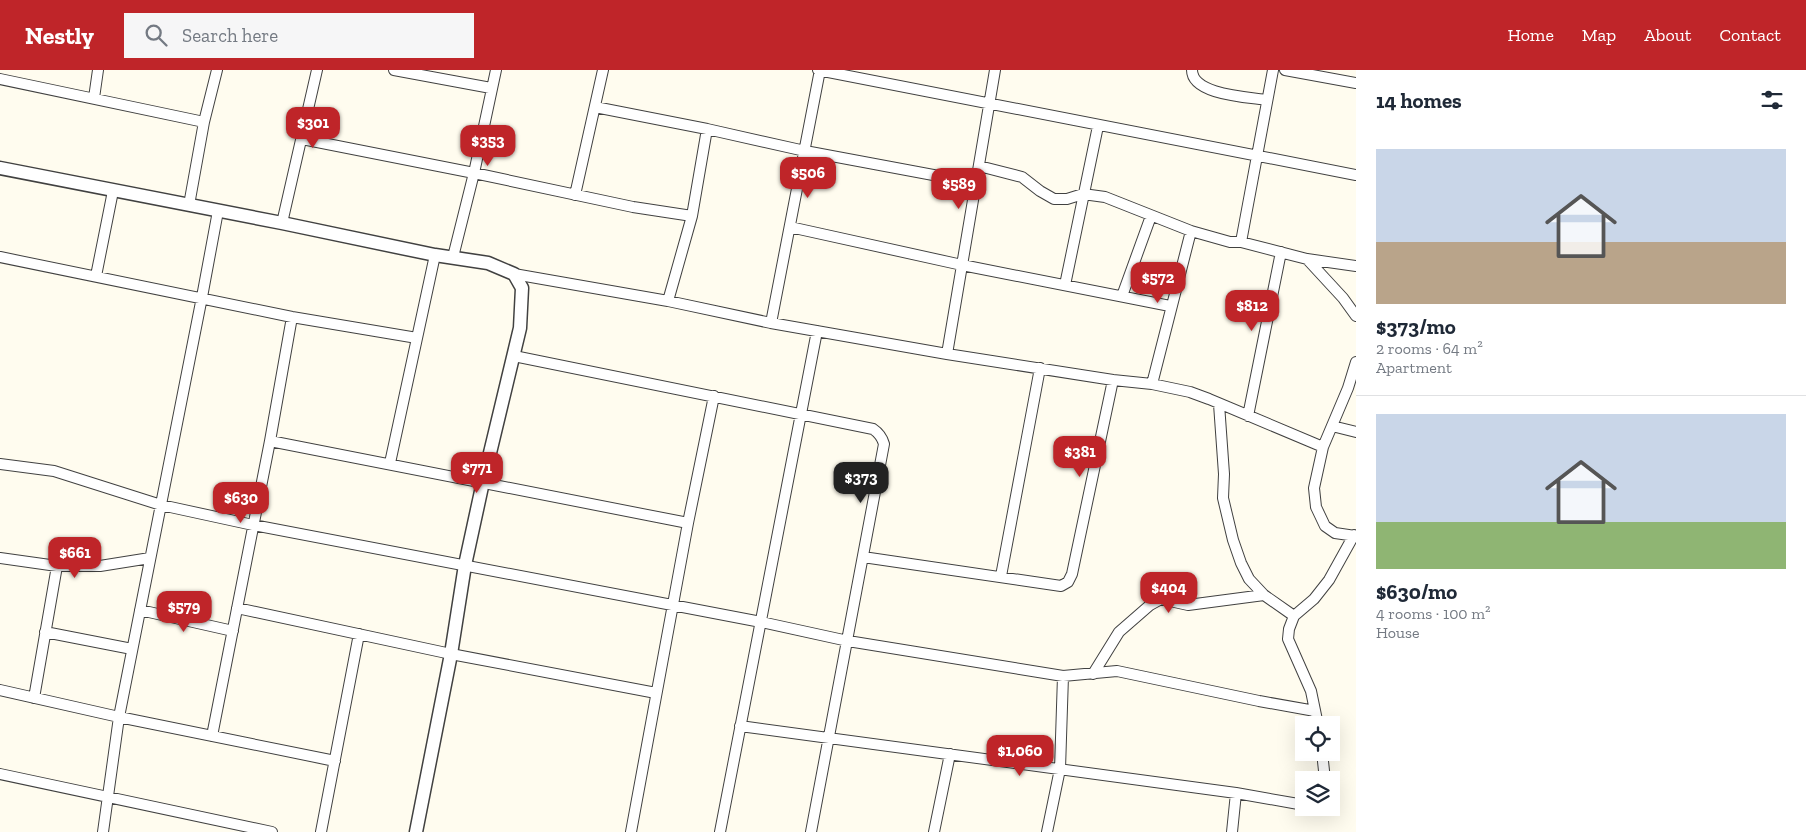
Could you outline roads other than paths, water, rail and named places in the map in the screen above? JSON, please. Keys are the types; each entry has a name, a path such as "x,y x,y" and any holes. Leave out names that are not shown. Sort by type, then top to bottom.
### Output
{"street":[{"path":"94,98 98,70"},
{"path":"189,205 204,122 217,70"},
{"path":"282,223 317,70"},
{"path":"394,70 492,88"},
{"path":"453,257 474,173 496,70"},
{"path":"575,195 603,70"},
{"path":"771,323 820,70 1098,126 1356,175"},
{"path":"947,354 995,70"},
{"path":"1192,70 1197,83 1208,90 1267,100"},
{"path":"1241,242 1273,70"},
{"path":"1285,70 1356,83"},
{"path":"0,79 204,122"},
{"path":"595,107 805,151 976,183"},
{"path":"1064,285 1098,126"},
{"path":"668,301 692,216 707,129"},
{"path":"302,139 633,207 692,216"},
{"path":"979,166 1022,177 1040,192 1054,199 1067,199 1083,194 1105,197 1191,231 1230,242 1241,242 1308,259 1356,266"},
{"path":"0,168 218,210 435,255 488,262 514,274 668,301 771,323 947,354 1113,380 1152,384 1190,392 1323,447"},
{"path":"96,276 113,191"},
{"path":"103,832 106,797 119,717 218,210"},
{"path":"1122,296 1151,216"},
{"path":"790,227 1170,306"},
{"path":"1152,384 1170,306 1191,231"},
{"path":"1248,416 1282,252"},
{"path":"390,463 435,255"},
{"path":"0,257 292,317 417,338"},
{"path":"1308,259 1343,298 1356,316"},
{"path":"416,832 465,565 520,328 522,288 514,274"},
{"path":"212,736 292,317"},
{"path":"721,832 817,331"},
{"path":"514,356 873,429 882,438 884,444 811,832"},
{"path":"1316,716 1311,691 1288,639 1289,629 1294,616 1314,599 1329,580 1355,536 1335,532 1325,526 1316,507 1314,488 1323,447 1348,388 1356,362"},
{"path":"1001,576 1040,368"},
{"path":"863,557 1061,586 1068,582 1072,574 1113,380"},
{"path":"631,832 688,524 714,396"},
{"path":"1220,404 1224,474 1223,498 1233,540 1249,580 1264,595 1294,616"},
{"path":"1332,426 1356,432"},
{"path":"270,440 688,524"},
{"path":"0,464 54,471 161,505 253,525 762,622 848,641 1063,676 1117,671 1315,712"},
{"path":"0,558 57,566 100,566 150,558"},
{"path":"34,698 57,566"},
{"path":"1093,674 1119,632 1150,605 1161,599 1188,605 1264,595"},
{"path":"237,608 450,654 656,693"},
{"path":"140,610 233,631"},
{"path":"45,632 132,648"},
{"path":"321,832 359,634"},
{"path":"1047,832 1060,769 1063,676"},
{"path":"0,690 119,717 335,761"},
{"path":"740,726 1236,793 1295,803"},
{"path":"934,832 950,754"},
{"path":"0,774 272,832"},
{"path":"1232,832 1236,793"}]}
